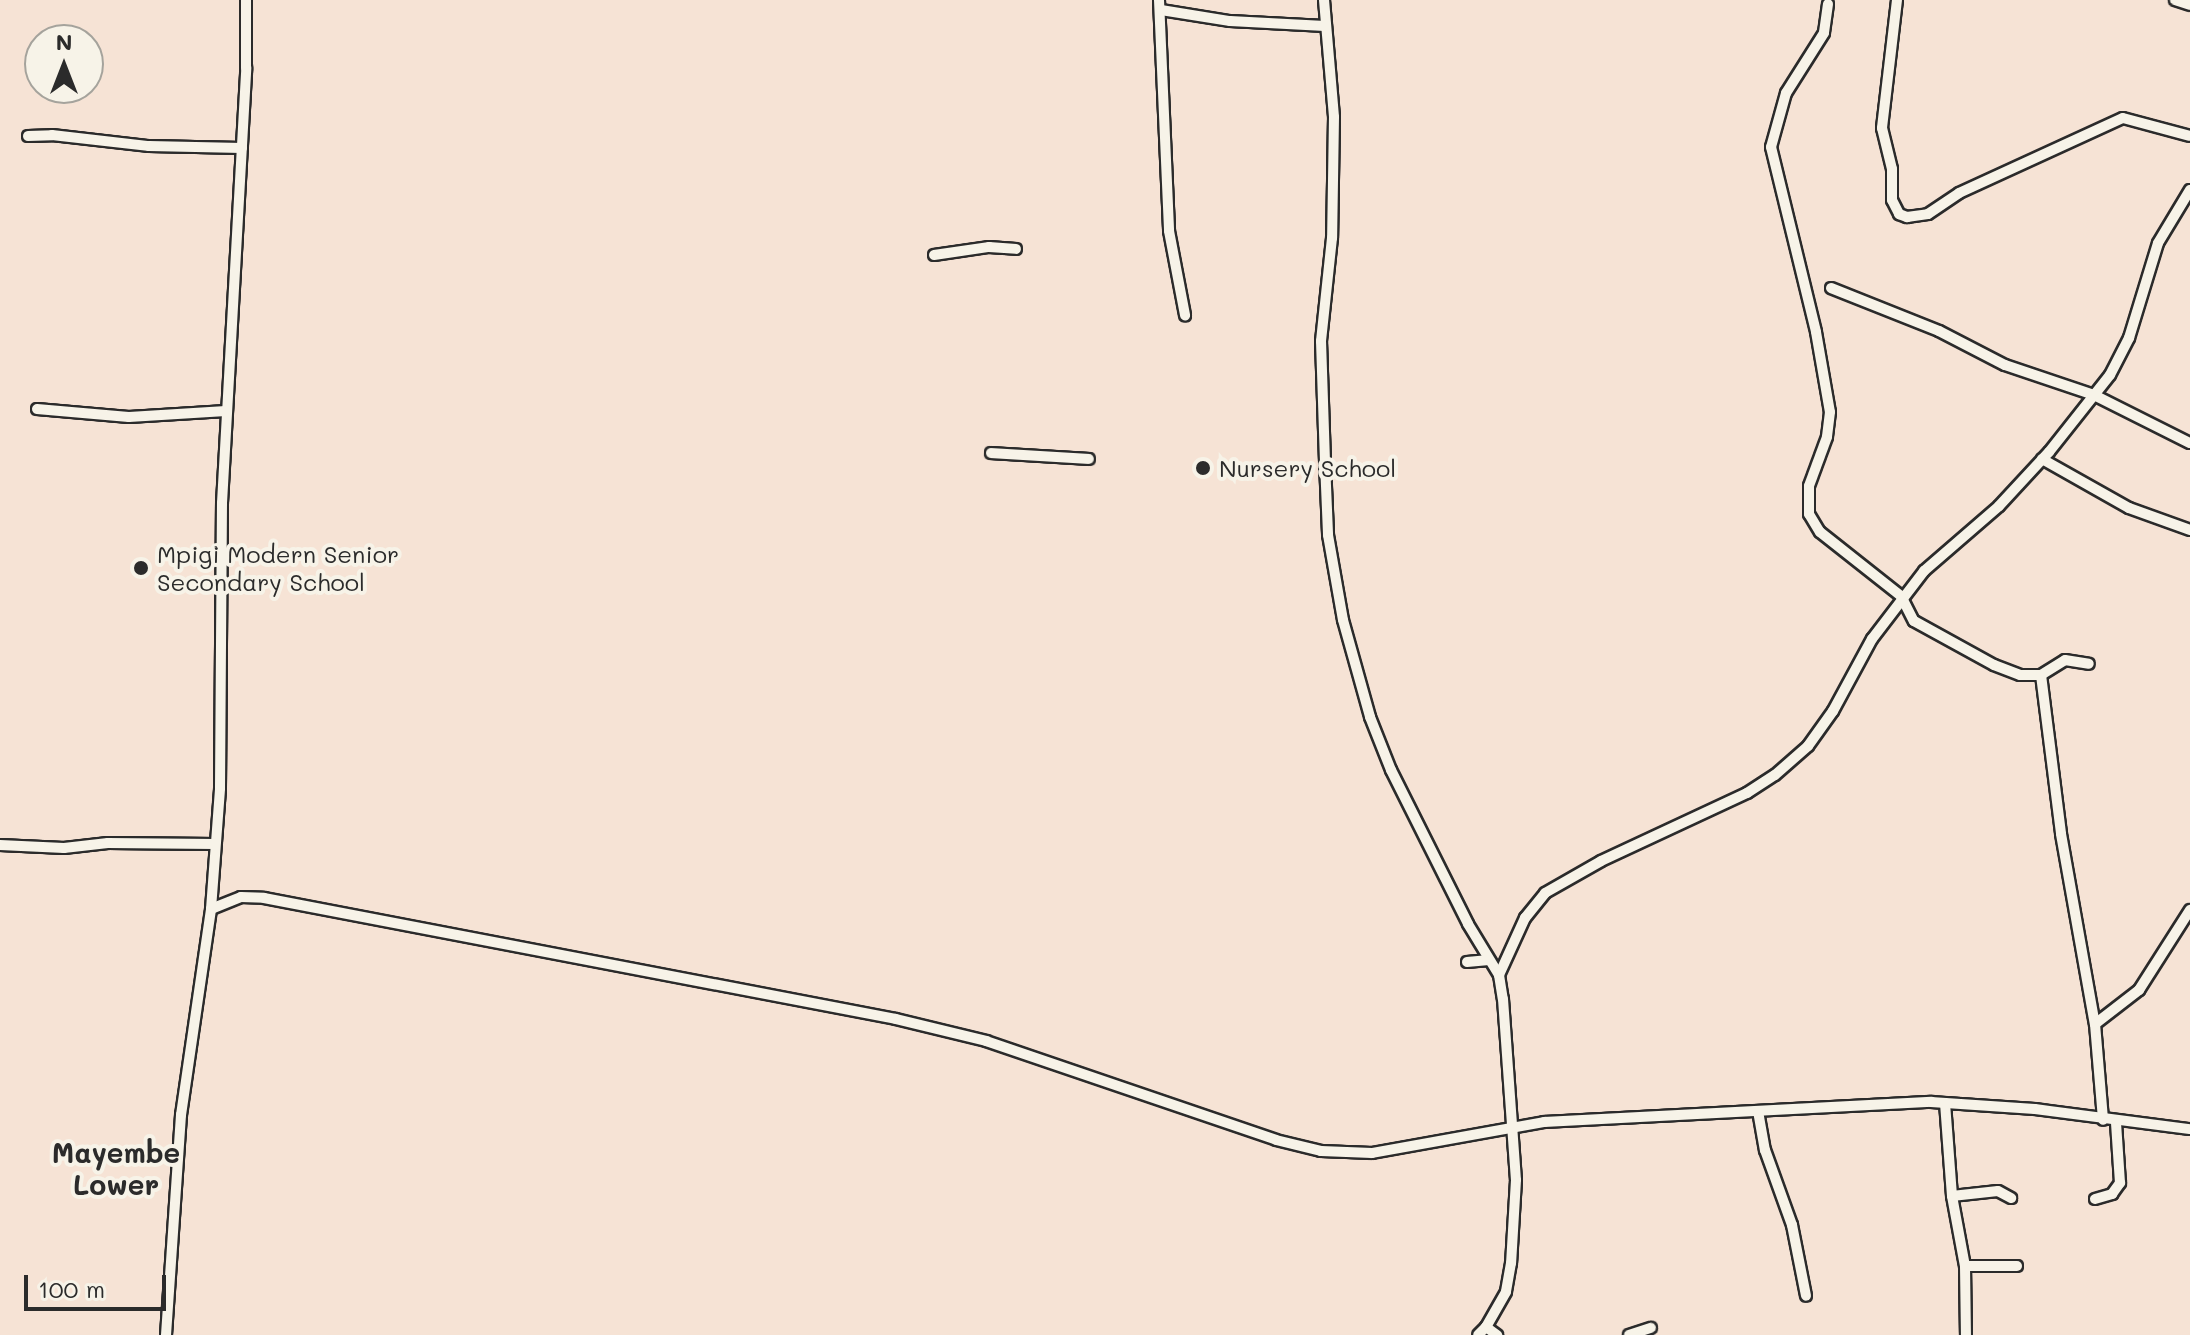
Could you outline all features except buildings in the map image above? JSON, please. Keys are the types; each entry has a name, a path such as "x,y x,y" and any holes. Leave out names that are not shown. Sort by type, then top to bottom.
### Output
{"street":[{"path":"166,1335 181,1115 211,909 221,763 219,611 226,411 242,148 246,0"},
{"path":"1324,0 1334,117 1332,238 1321,341 1328,535 1343,620 1370,717 1410,810 1499,975 1516,1180 1506,1292 1478,1335"},
{"path":"1897,0 1882,128 1892,169 1892,200 1899,214 1917,217 1928,214 1959,193 2123,118 2190,136"},
{"path":"2175,0 2190,5"},
{"path":"1828,4 1824,33 1786,93 1771,147 1816,332 1830,412 1827,437 1809,486 1807,505 1820,532 1902,600 1914,621 1994,665 2020,675 2041,675 2065,660 2089,664"},
{"path":"1185,315 1169,231 1158,19 1160,5 1230,21 1325,26"},
{"path":"28,136 52,135 149,146 242,148"},
{"path":"1499,975 1525,918 1545,893 1601,861 1747,793 1775,775 1808,746 1833,711 1872,639 1924,571 1999,506 2094,395 2129,338 2154,252 2190,190"},
{"path":"934,255 989,247 1016,249"},
{"path":"1831,288 1939,331 2005,365 2094,395 2190,443"},
{"path":"37,409 129,417 226,411"},
{"path":"991,453 1089,459"},
{"path":"2042,459 2129,508 2190,530"},
{"path":"2041,675 2061,834 2095,1024 2103,1120"},
{"path":"0,845 64,848 153,842 215,844"},
{"path":"211,909 241,897 264,898 896,1019 986,1041 1276,1140 1321,1151 1372,1153 1559,1121 1945,1103 2035,1109 2116,1122 2190,1129"},
{"path":"2095,1024 2139,990 2190,910"},
{"path":"1467,962 1489,960"},
{"path":"1945,1103 1952,1196 1965,1266 1966,1335"},
{"path":"1758,1111 1765,1150 1792,1225 1806,1296"},
{"path":"2095,1199 2112,1194 2120,1183 2116,1122"},
{"path":"1952,1196 1998,1191 2011,1198"},
{"path":"1965,1266 2017,1266"},
{"path":"1486,1327 1497,1335"},
{"path":"1629,1335 1651,1328"}],"place":[{"name":"Nursery School","path":"1203,468"},
{"name":"Mpigi Modern Senior Secondary School","path":"141,568"}],"district":[{"name":"Mayembe Lower","path":"116,1168"}]}
